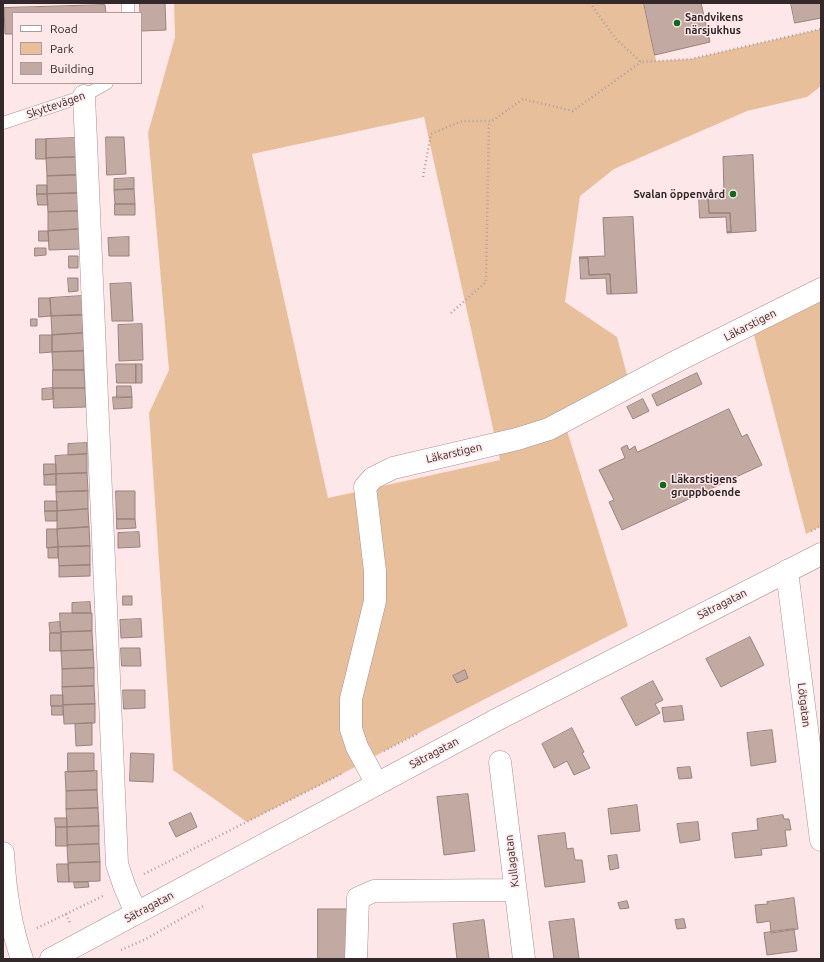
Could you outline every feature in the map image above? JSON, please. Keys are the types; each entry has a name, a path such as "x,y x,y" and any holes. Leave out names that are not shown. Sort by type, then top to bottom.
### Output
{"street":[{"path":"84,96 117,864 136,913"},
{"name":"Läkarstigen","path":"377,784 357,747 352,730 351,699 375,600 375,571 365,487 373,478 393,468 517,439 549,429 679,360 821,289"},
{"name":"Sätragatan","path":"51,959 500,718 821,554"},
{"name":"Lötgatan","path":"787,571 821,840"},
{"name":"Kullagatan","path":"500,762 524,959"},
{"path":"3,853 9,910 14,934 22,959"},
{"path":"356,959 358,898 369,893 374,891 515,890"}],"lane":[{"name":"Skyttevägen","path":"3,123 84,96 105,84"}],"path":[{"path":"590,3 616,39 641,62"},
{"path":"423,177 431,134 462,121 492,121 523,99 573,111 641,62 691,59 821,29"},
{"path":"451,312 486,282 489,121"}],"green space":[{"path":"174,3 644,3 656,61 691,59 821,29 821,86 807,97 747,111 614,169 580,196 565,302 617,337 630,386 564,421 628,626 247,822 173,770 149,413 169,370 148,133 175,37","holes":["424,117 500,460 328,498 252,154"]},
{"path":"821,289 821,526 806,534 751,324"}],"building":[{"path":"140,3 165,3 166,30 142,31 142,12 140,12"},
{"name":"Sandvikens närsjukhus","path":"644,3 701,3 710,42 655,55"},
{"path":"791,3 821,3 821,18 795,23"},
{"path":"105,5 106,12 12,12 12,34 5,34 4,8"},
{"path":"106,137 124,137 126,174 107,175"},
{"path":"77,138 78,157 46,158 46,139"},
{"path":"36,139 46,139 46,159 36,159"},
{"name":"Svalan öppenvård","path":"753,155 756,231 727,233 731,232 730,213 709,213 708,196 699,195 724,194 723,157"},
{"path":"78,157 78,175 47,176 46,158"},
{"path":"78,175 79,193 47,194 47,176"},
{"path":"134,178 134,189 114,190 114,179"},
{"path":"37,185 47,185 47,194 37,194"},
{"path":"134,189 135,204 115,204 114,190"},
{"path":"79,193 79,211 48,212 47,194"},
{"path":"37,194 47,194 48,205 38,205"},
{"path":"699,196 708,196 709,213 730,213 731,232 727,232 726,217 700,218"},
{"path":"115,204 135,204 135,215 115,215"},
{"path":"79,211 80,229 48,231 48,212"},
{"path":"633,217 637,293 611,294 610,274 589,275 588,258 579,257 605,256 603,218"},
{"path":"80,229 81,249 49,250 48,231"},
{"path":"39,231 48,231 49,241 39,241"},
{"path":"129,237 129,256 109,256 108,238"},
{"path":"35,248 46,248 46,255 35,256"},
{"path":"69,256 78,256 78,268 69,268"},
{"path":"580,258 588,258 589,275 610,274 611,294 607,294 606,278 581,279"},
{"path":"68,278 78,278 78,291 69,292"},
{"path":"131,283 133,321 112,321 110,284"},
{"path":"82,296 83,315 51,316 50,298"},
{"path":"39,298 50,298 51,316 39,317"},
{"path":"83,315 83,333 52,335 51,316"},
{"path":"31,319 37,319 37,326 31,326"},
{"path":"142,324 143,360 119,361 118,325"},
{"path":"83,333 84,351 52,352 52,335"},
{"path":"40,335 52,335 52,352 40,353"},
{"path":"84,351 84,370 53,370 52,352"},
{"path":"116,364 136,364 136,383 117,383"},
{"path":"136,364 142,364 142,383 136,383"},
{"path":"53,370 84,370 85,388 53,388"},
{"path":"697,373 702,384 657,406 652,395"},
{"path":"117,386 131,386 132,397 117,398"},
{"path":"53,388 54,399 42,400 42,389"},
{"path":"53,388 85,388 86,407 54,408"},
{"path":"113,397 132,397 132,408 114,409"},
{"path":"643,399 649,411 633,419 627,407"},
{"name":"Läkarstigens gruppboende","path":"729,409 742,437 747,434 762,465 622,530 609,502 614,500 599,470 625,458 621,448 627,445 629,450 635,446 637,452"},
{"path":"87,443 87,454 68,455 68,444"},
{"path":"87,454 87,473 56,474 55,456"},
{"path":"44,464 56,464 56,474 44,475"},
{"path":"87,473 88,491 56,492 56,474"},
{"path":"56,474 56,485 44,485 44,475"},
{"path":"88,491 88,509 57,511 56,492"},
{"path":"116,491 135,491 135,519 117,519"},
{"path":"45,501 57,501 57,511 45,511"},
{"path":"88,509 89,527 57,529 57,511"},
{"path":"45,511 57,511 57,521 46,521"},
{"path":"117,519 135,519 136,528 117,529"},
{"path":"89,527 90,546 58,547 57,529"},
{"path":"47,529 57,529 58,547 47,548"},
{"path":"139,532 140,547 118,548 118,533"},
{"path":"90,546 90,565 59,566 58,547"},
{"path":"58,547 58,558 48,558 48,548"},
{"path":"90,565 90,576 59,577 59,566"},
{"path":"123,596 132,596 132,605 123,605"},
{"path":"90,602 91,613 72,613 72,603"},
{"path":"60,613 92,613 92,631 61,632"},
{"path":"141,619 142,637 121,638 120,620"},
{"path":"60,622 61,633 50,633 49,623"},
{"path":"92,631 93,650 61,651 61,632"},
{"path":"50,633 61,633 61,651 50,651"},
{"path":"750,637 764,665 721,687 706,659"},
{"path":"121,648 140,648 141,666 122,666"},
{"path":"93,650 94,668 62,669 61,651"},
{"path":"94,668 94,686 62,687 62,669"},
{"path":"465,670 468,678 457,683 453,676"},
{"path":"653,681 663,700 655,704 660,713 636,726 621,698"},
{"path":"94,686 95,704 63,705 62,687"},
{"path":"123,690 145,690 145,708 124,709"},
{"path":"51,695 63,695 63,706 51,706"},
{"path":"95,704 95,723 64,724 63,705"},
{"path":"52,706 63,706 63,715 52,715"},
{"path":"682,706 684,720 664,722 662,708"},
{"path":"92,723 92,745 76,746 75,724"},
{"path":"572,728 590,768 574,775 567,761 554,768 542,744"},
{"path":"772,730 776,762 751,766 747,733"},
{"path":"68,753 94,753 94,771 68,772"},
{"path":"131,753 154,754 153,782 130,781"},
{"path":"690,767 692,778 679,779 677,768"},
{"path":"97,771 97,790 66,791 65,772"},
{"path":"97,790 98,808 66,809 66,791"},
{"path":"468,794 475,851 444,855 437,797"},
{"path":"637,805 640,831 611,834 608,809"},
{"path":"98,808 99,826 67,827 66,809"},
{"path":"191,813 197,827 176,837 169,823"},
{"path":"783,815 784,819 789,819 791,830 785,830 787,846 761,849 762,855 735,858 732,833 758,830 757,819"},
{"path":"55,818 67,818 67,827 56,827"},
{"path":"698,822 700,840 680,843 677,824"},
{"path":"99,826 99,844 67,845 67,827"},
{"path":"56,827 67,827 68,846 56,846"},
{"path":"565,833 567,849 573,848 575,860 582,860 585,882 545,887 538,836"},
{"path":"99,844 100,862 68,863 67,845"},
{"path":"617,855 619,868 610,870 608,856"},
{"path":"100,862 100,881 69,882 68,863"},
{"path":"57,864 68,864 69,882 58,882"},
{"path":"74,882 88,882 89,887 75,888"},
{"path":"794,898 798,929 771,933 770,921 757,923 755,905 768,904 767,902"},
{"path":"627,901 629,908 620,909 618,903"},
{"path":"318,909 349,909 349,959 318,959"},
{"path":"574,919 579,959 554,959 549,922"},
{"path":"684,919 686,928 677,929 675,920"},
{"path":"484,920 489,959 457,959 453,924"},
{"path":"794,929 797,951 767,955 764,933"}],"place":[{"name":"Sandvikens närsjukhus","path":"677,23"},
{"name":"Svalan öppenvård","path":"733,194"},
{"name":"Läkarstigens gruppboende","path":"663,485"}]}
